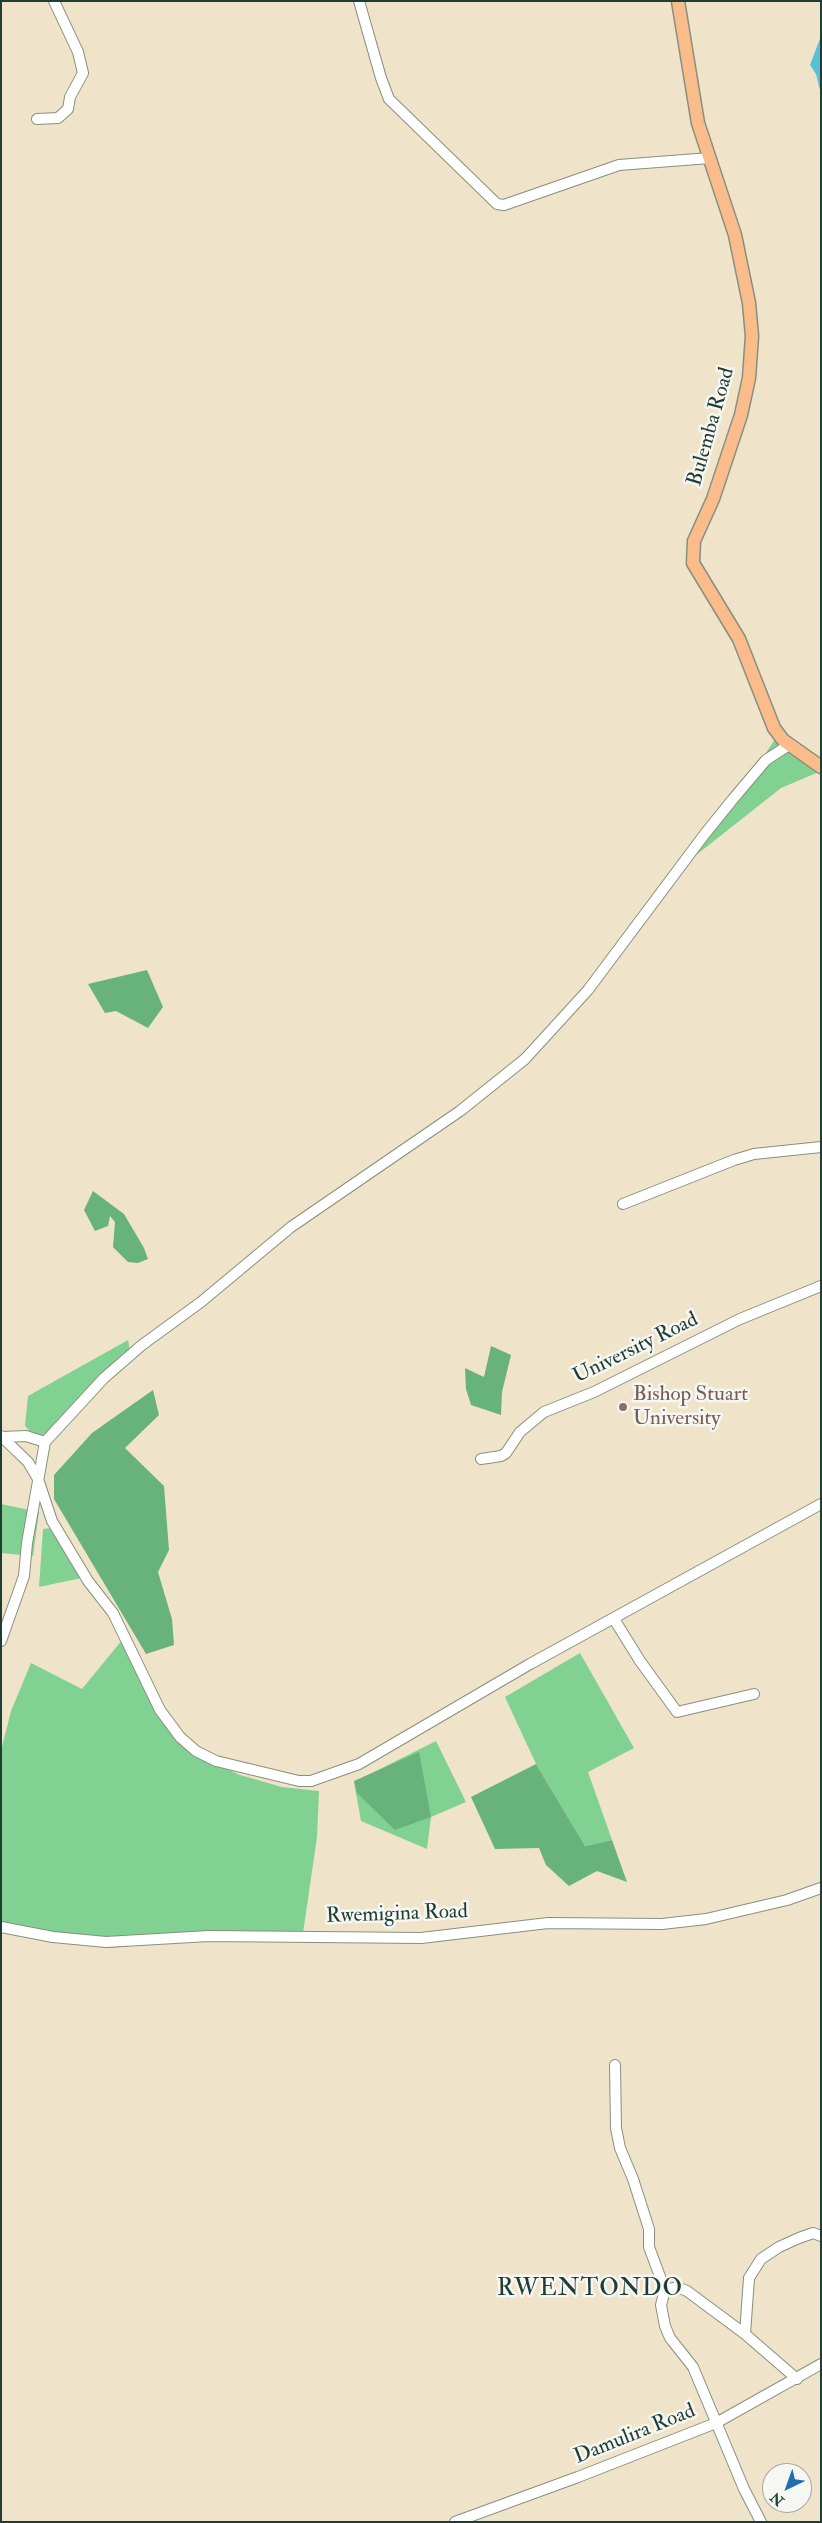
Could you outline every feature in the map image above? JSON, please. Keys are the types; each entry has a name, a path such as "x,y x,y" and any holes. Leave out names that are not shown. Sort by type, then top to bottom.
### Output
{"main road":[{"name":"Bulemba Road","path":"678,1 694,108 735,235 749,303 752,336 750,378 741,415 714,499 694,541 692,563 732,626 769,720 779,736 821,767"}],"street":[{"path":"36,119 58,118 68,109 70,97 83,73 78,52 54,1"},
{"path":"359,1 380,78 389,99 497,204 504,205 619,165 710,158"},
{"path":"1,1641 24,1576 26,1543 45,1442 112,1370 142,1345 201,1302 291,1227 460,1111 525,1059 588,990 704,835 766,760 789,745"},
{"path":"623,1204 740,1158 763,1153 821,1147"},
{"name":"University Road","path":"481,1459 502,1456 520,1432 544,1412 594,1392 740,1319 821,1286"},
{"path":"2,1437 26,1436 45,1442"},
{"path":"2,1437 22,1453 38,1479 52,1521 88,1581 113,1613 167,1722 180,1737 209,1758 264,1773 311,1781 342,1772 416,1732 538,1659 821,1504"},
{"path":"614,1619 640,1661 678,1712 754,1694"},
{"name":"Rwemigina Road","path":"1,1927 53,1937 106,1942 208,1936 421,1938 548,1923 662,1924 726,1915 787,1900 821,1888"},
{"path":"615,2065 616,2128 620,2148 649,2229 649,2247 665,2290 661,2305 665,2326 670,2338 693,2368 744,2489 761,2522"},
{"path":"745,2334 749,2278 761,2259 779,2247 799,2238 813,2233 821,2236"},
{"path":"665,2290 677,2287 687,2291 745,2334 797,2379"},
{"name":"Damulira Road","path":"455,2522 578,2477 716,2423 821,2364"}],"green space":[{"path":"776,738 821,771 781,788 695,856"},
{"path":"147,970 163,1007 148,1028 116,1011 105,1013 88,984"},
{"path":"93,1191 124,1214 144,1248 148,1259 138,1263 128,1262 113,1247 115,1222 110,1216 108,1226 95,1231 84,1210"},
{"path":"128,1340 131,1356 53,1440 38,1439 25,1426 28,1396"},
{"path":"491,1346 511,1355 502,1392 501,1415 471,1405 466,1389 465,1368 484,1377"},
{"path":"153,1390 159,1415 125,1448 164,1486 169,1550 158,1572 172,1619 174,1645 146,1654 54,1499 54,1475 92,1433"},
{"path":"1,1504 39,1512 33,1556 1,1553"},
{"path":"52,1528 86,1577 39,1587 43,1529"},
{"path":"127,1634 163,1711 206,1759 240,1775 282,1787 319,1791 317,1837 302,1940 172,1941 112,1948 1,1928 1,1751 11,1711 31,1663 82,1689"},
{"path":"580,1653 634,1748 588,1772 612,1840 585,1846 536,1764 505,1697"},
{"path":"436,1741 466,1802 431,1817 427,1849 361,1821 354,1782"},
{"path":"419,1752 431,1817 395,1830 357,1793 354,1781"},
{"path":"536,1764 585,1846 612,1840 627,1882 597,1871 569,1886 546,1865 539,1848 495,1849 471,1797"}],"water":[{"path":"821,36 821,94 816,74 810,65"}],"place":[{"name":"Bishop Stuart University","path":"623,1407"}],"district":[{"name":"RWENTONDO","path":"590,2290"}]}
